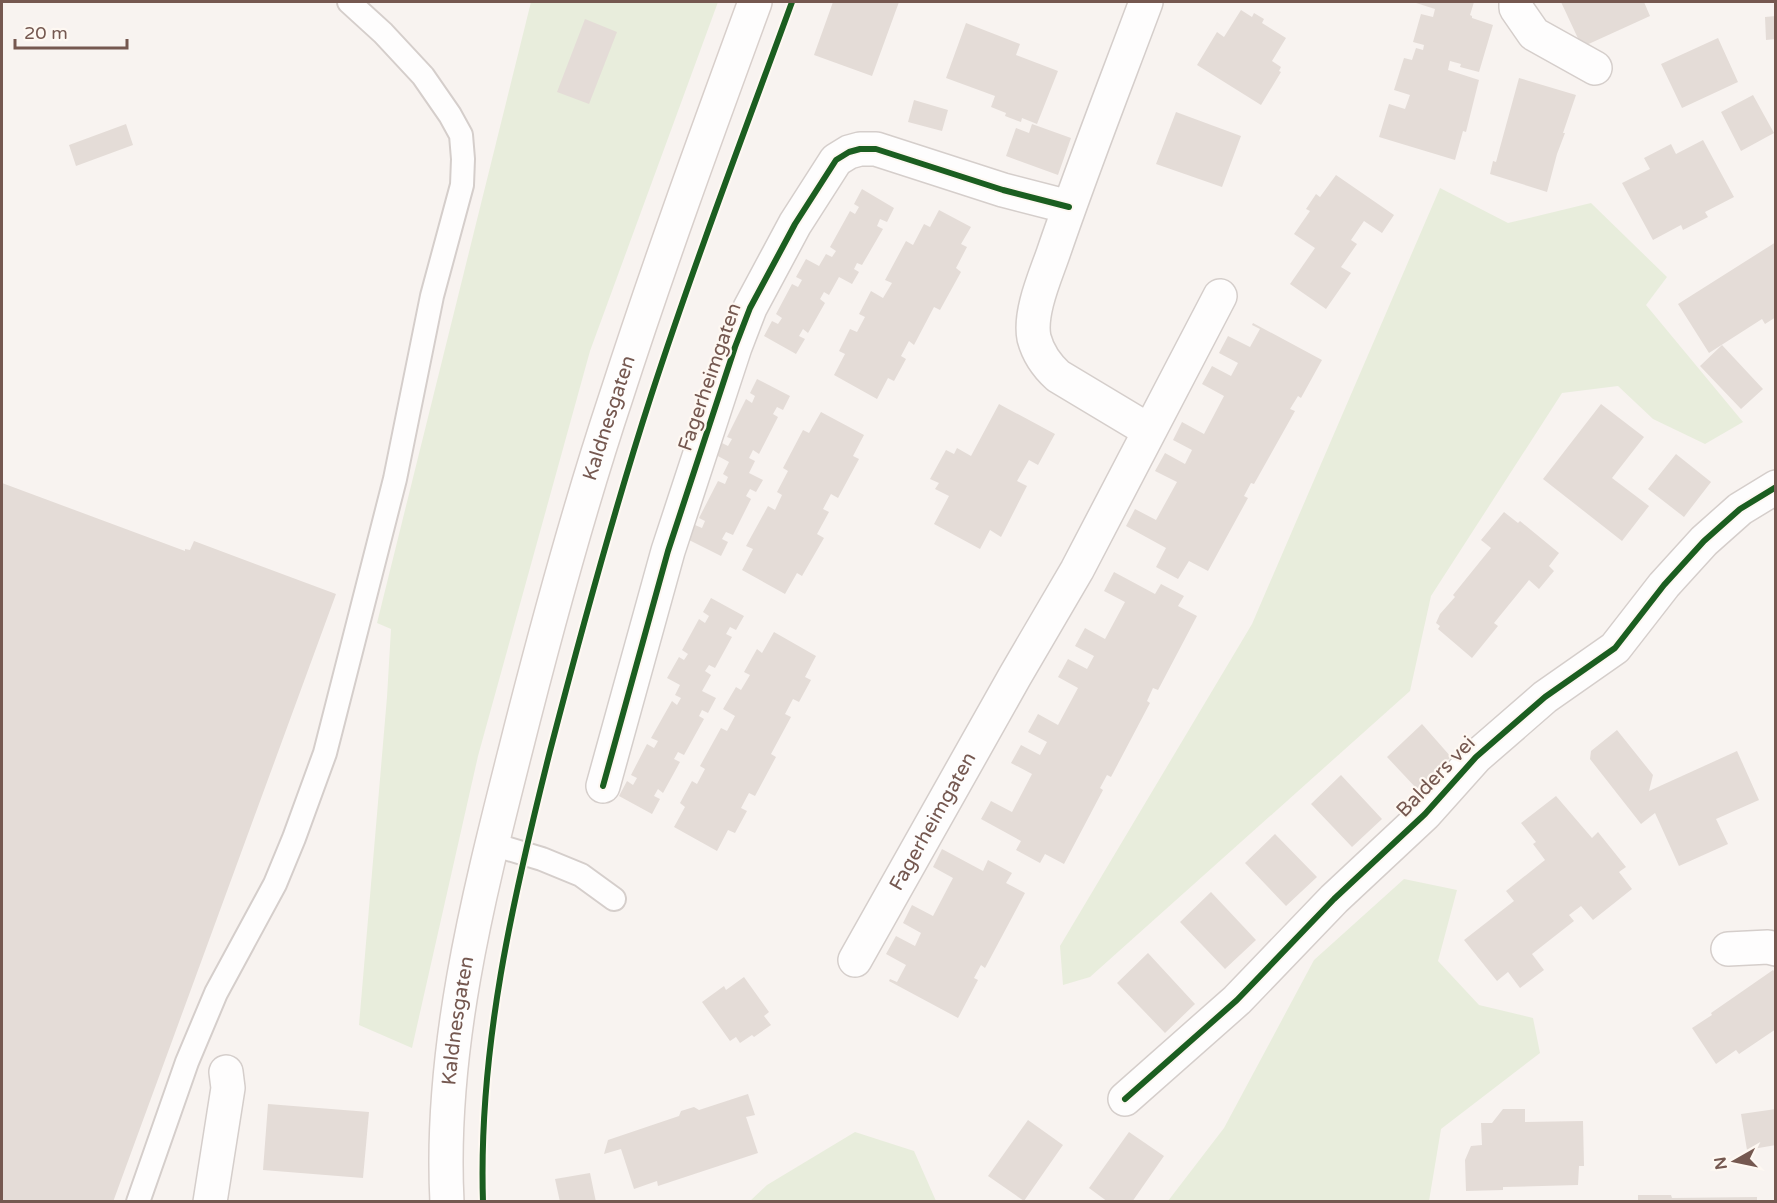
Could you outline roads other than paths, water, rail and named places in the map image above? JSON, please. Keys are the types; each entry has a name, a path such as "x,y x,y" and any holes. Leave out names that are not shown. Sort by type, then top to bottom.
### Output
{"street":[{"name":"Kaldnesgaten","path":"447,1202 450,1082 456,1031 475,919 550,616 615,399 682,201 755,2"},
{"path":"1146,2 1069,207 1038,298 1034,337 1046,365 1058,376 1148,430"},
{"path":"1516,2 1516,8 1534,34 1595,68"},
{"name":"Fagerheimgaten","path":"603,786 668,551 735,347 750,308 795,224 836,160 849,152 876,149 1003,190 1069,207"},
{"name":"Fagerheimgaten","path":"855,960 1077,570 1108,513 1148,430 1220,296"},
{"name":"Balders vei","path":"1125,1099 1237,999 1334,899 1425,814 1476,757 1545,697 1615,648 1664,585 1704,541 1740,509 1776,487"},
{"path":"1728,949 1768,947 1776,949"},
{"path":"210,1202 218,1164 228,1088 226,1072"}],"lane":[{"path":"138,1202 195,1042 216,993 275,884 325,753 395,479 432,296 462,184 461,135 450,115 423,76 383,33 349,2"},
{"path":"492,844 542,859 580,875 614,899"}]}
